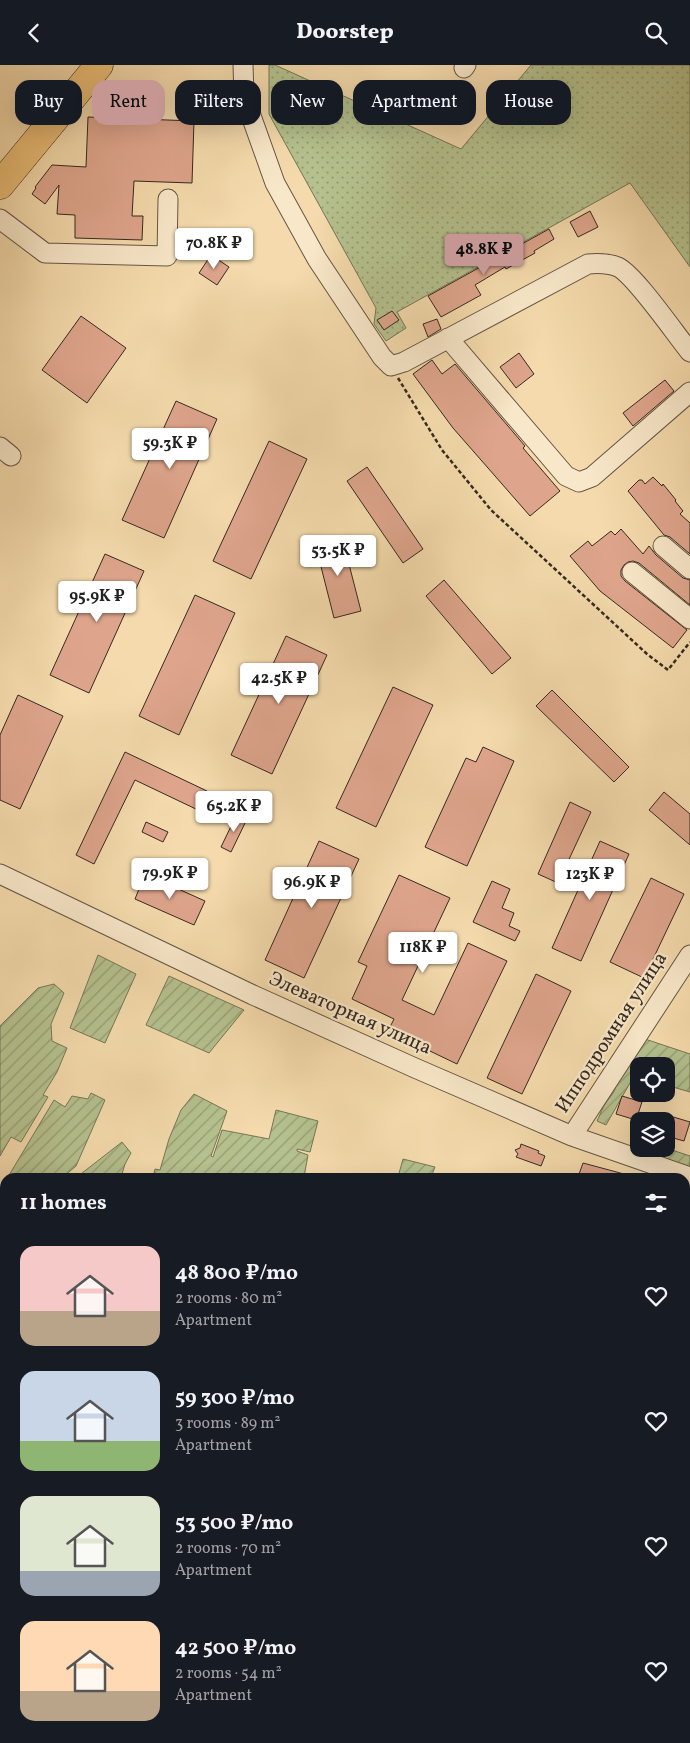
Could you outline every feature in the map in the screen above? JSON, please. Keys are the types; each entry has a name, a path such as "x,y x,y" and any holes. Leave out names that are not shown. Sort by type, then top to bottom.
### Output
{"highway":[{"path":"0,185 99,65"}],"street":[{"path":"244,65 244,96 274,183 317,259 382,357 391,365 404,362 588,264 603,263 619,267 632,277 690,352"},
{"path":"0,219 46,253 167,256 168,199"},
{"path":"448,338 566,476 578,482 592,477 690,392"},
{"path":"663,546 690,569"},
{"path":"632,572 690,619"},
{"name":"Элеваторная улица","path":"0,874 252,995 406,1064 572,1135 679,1173"},
{"name":"Ипподромная улица","path":"572,1135 690,955"}],"path":[{"path":"391,365 442,450 491,509 633,641 668,670 690,642"}],"green space":[{"path":"269,65 275,65 308,80 271,80 271,118 269,114"},
{"path":"531,65 690,65 690,267 630,183 397,312 406,328 386,341 374,324 376,308 275,125 343,125 343,96 353,100 353,125 408,125 461,149 486,119 486,125 571,125 571,80 518,80"},
{"path":"98,955 136,974 105,1043 70,1028"},
{"path":"169,976 244,1010 209,1053 146,1025"},
{"path":"54,984 64,993 51,1024 52,1041 67,1048 57,1072 43,1095 48,1097 21,1142 11,1137 0,1156 0,1026 38,988"},
{"path":"642,1038 690,1054 690,1092 675,1088 675,1057 631,1057"},
{"path":"630,1058 630,1083 606,1125 597,1121 604,1105 612,1095 616,1082"},
{"path":"91,1093 105,1100 76,1166 68,1173 10,1173 54,1100 65,1107 72,1096 88,1099"},
{"path":"194,1094 227,1111 211,1156 213,1157 222,1130 269,1139 276,1110 318,1121 310,1152 297,1149 297,1151 308,1155 305,1173 154,1173 155,1169 160,1170 169,1139 181,1110"},
{"path":"122,1142 131,1153 122,1173 82,1173"},
{"path":"675,1151 690,1156 690,1170 652,1157 675,1157"},
{"path":"403,1159 435,1167 433,1173 399,1173"}],"building":[{"path":"88,117 92,117 92,125 165,125 165,120 175,120 175,125 194,125 192,183 134,181 132,216 143,216 142,240 75,238 75,215 57,214 59,185 45,204 32,194 35,187 52,165 86,167"},
{"path":"590,211 598,227 578,237 570,222"},
{"path":"549,229 554,239 534,251 535,253 506,269 505,267 475,285 481,295 441,317 428,296"},
{"path":"211,255 229,267 217,285 199,273"},
{"path":"392,311 399,320 384,330 377,320"},
{"path":"81,316 126,348 87,403 42,370"},
{"path":"437,319 441,329 428,337 423,324"},
{"path":"519,353 534,374 516,388 500,367"},
{"path":"432,360 442,374 455,364 525,446 523,448 560,491 530,516 453,428 413,374"},
{"path":"665,380 674,391 633,426 623,413"},
{"path":"176,401 217,419 164,538 122,520"},
{"path":"269,441 307,459 251,579 213,561"},
{"path":"367,467 423,549 403,563 347,481"},
{"path":"653,477 662,486 663,484 676,500 683,511 680,514 690,523 690,554 670,537 664,535 628,491 639,480 642,480 645,484"},
{"path":"621,529 643,554 649,546 656,555 683,578 690,580 690,605 639,563 628,562 621,570 621,576 625,581 687,630 673,648 600,591 570,556 588,541 592,546 611,531 615,535"},
{"path":"342,537 361,611 334,618 315,543"},
{"path":"105,554 144,571 89,693 50,675"},
{"path":"444,580 511,658 492,674 426,596"},
{"path":"195,595 235,613 179,735 139,716"},
{"path":"286,636 327,655 272,774 231,755"},
{"path":"393,687 433,705 376,827 336,808"},
{"path":"552,690 629,767 614,782 536,706"},
{"path":"18,695 63,716 20,809 0,800 0,735"},
{"path":"483,747 514,761 467,866 425,847 466,758 476,762"},
{"path":"125,752 207,791 198,810 135,780 94,864 76,855"},
{"path":"664,792 690,814 690,845 649,810"},
{"path":"570,802 591,812 558,883 538,874"},
{"path":"237,814 247,819 231,852 221,847"},
{"path":"146,822 168,832 163,842 142,832"},
{"path":"319,841 359,859 304,978 265,960"},
{"path":"600,841 629,854 581,961 552,948"},
{"path":"145,874 205,901 194,925 135,899"},
{"path":"399,875 450,898 402,1000 434,1015 468,943 507,961 457,1064 407,1040 405,1044 386,1035 394,1019 352,999 367,966 358,962"},
{"path":"651,878 684,894 644,978 610,962"},
{"path":"492,881 510,889 502,908 514,913 509,926 520,931 515,941 473,922"},
{"path":"536,974 571,991 522,1094 487,1078"},
{"path":"622,1096 630,1098 630,1102 642,1102 639,1112 630,1112 630,1118 616,1114"},
{"path":"675,1118 690,1122 684,1141 675,1138"},
{"path":"521,1144 539,1151 538,1153 545,1156 541,1166 516,1157 518,1154 515,1150 520,1148"},
{"path":"583,1163 620,1173 579,1173"}]}
